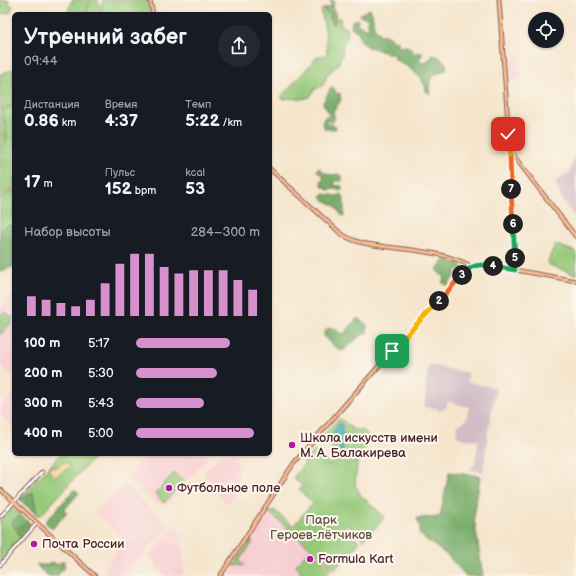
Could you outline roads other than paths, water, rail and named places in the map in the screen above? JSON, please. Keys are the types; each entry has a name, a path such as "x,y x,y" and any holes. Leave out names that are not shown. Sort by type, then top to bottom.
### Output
{"main road":[{"path":"150,0 153,12"},
{"path":"499,0 510,151 515,270"},
{"path":"510,151 576,236"},
{"path":"272,171 339,232 357,242 415,250 458,260 472,267"},
{"path":"220,576 298,458 392,351 449,289 472,267 482,264 576,280"},
{"path":"0,489 95,576"}],"street":[{"path":"0,517 42,472"},
{"path":"0,565 37,523"}],"water":[{"path":"339,423 342,424 343,428 341,431 345,435 344,438 346,442 344,443 342,455 339,452 340,449 337,440 332,441 328,437 333,436 333,432"}],"place":[{"name":"Школа искусств имени М. А. Балакирева","path":"292,445"},
{"name":"Футбольное поле","path":"169,488"},
{"name":"Почта России","path":"34,544"},
{"name":"Formula Kart","path":"310,559"}],"park label":[{"name":"Парк Героев-лётчиков","path":"321,528"}]}
